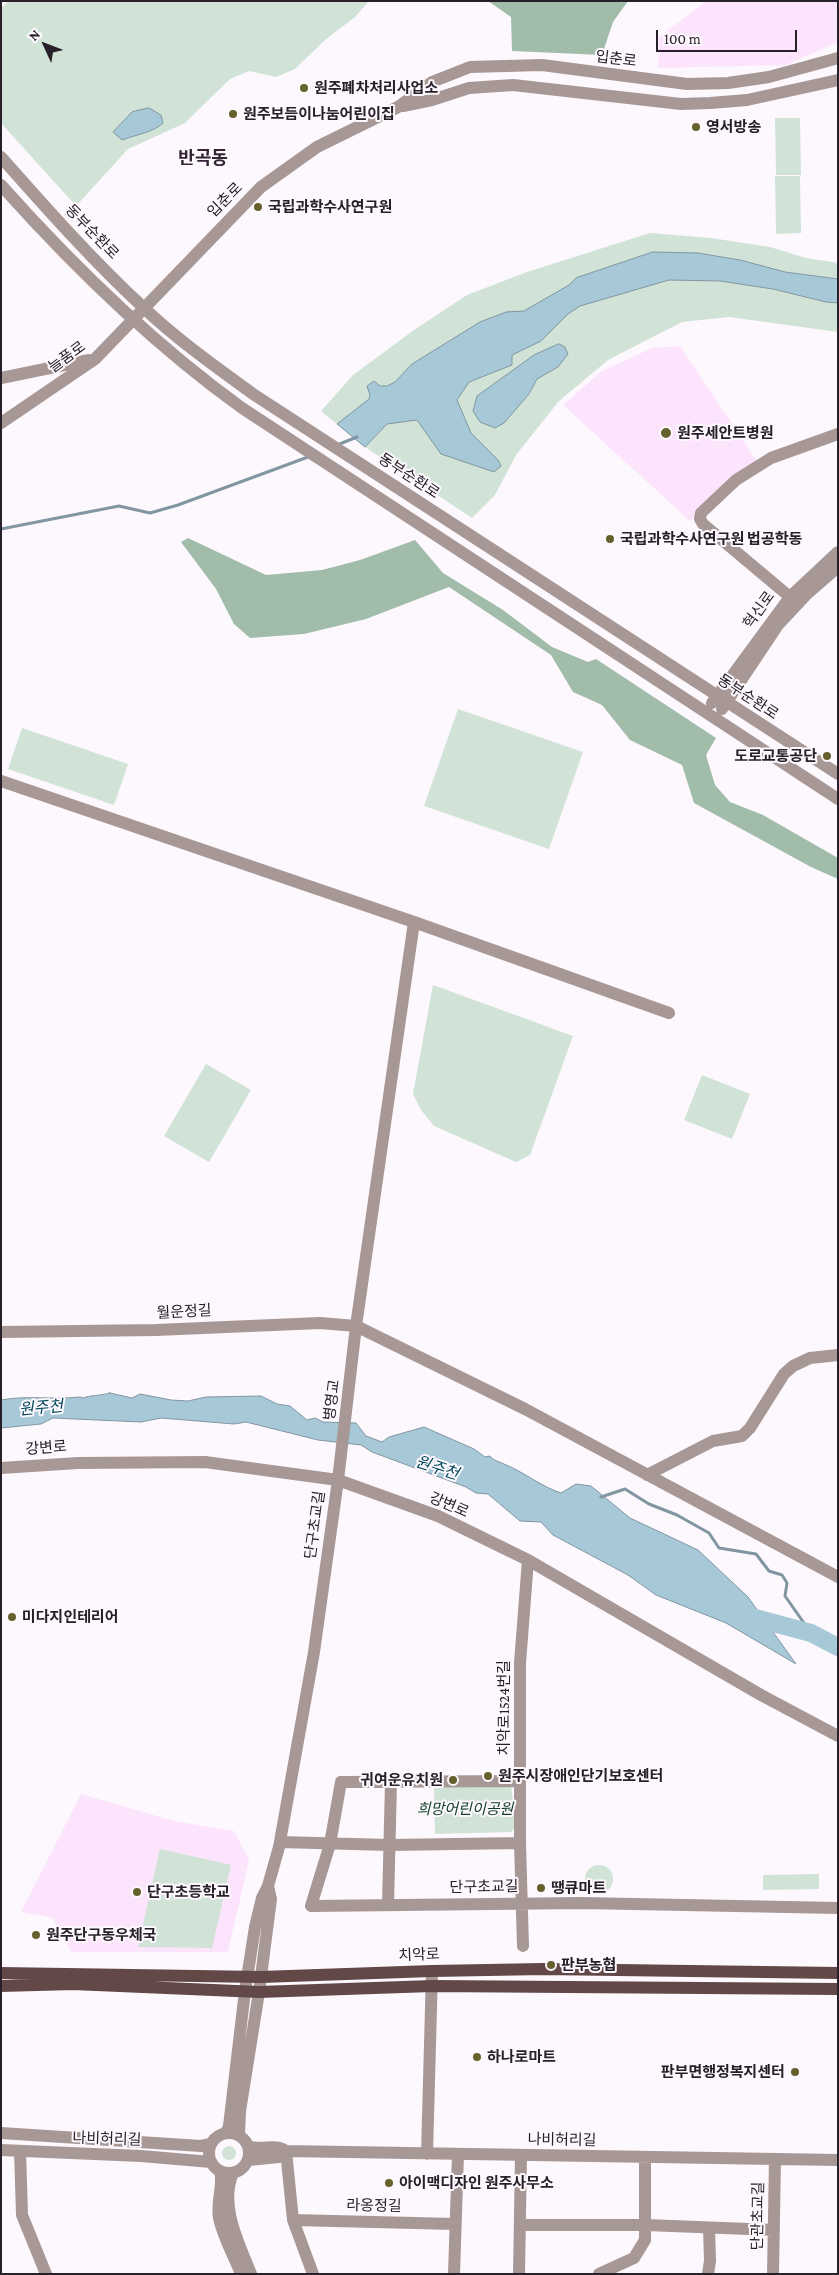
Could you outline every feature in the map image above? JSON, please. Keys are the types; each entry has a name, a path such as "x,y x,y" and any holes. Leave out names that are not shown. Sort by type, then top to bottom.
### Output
{"main road":[{"name":"치악로","path":"1,1973 261,1977 432,1971 838,1972"},
{"name":"치악로","path":"1,1986 73,1984 259,1992 432,1986 838,1989"}],"street":[{"name":"입춘로","path":"145,309 182,266 261,187 317,147 398,107 432,82 470,67 542,65 687,84 728,83 769,77 838,58"},
{"name":"입춘로","path":"398,107 432,100 469,88 513,85 681,104 710,103 747,100 838,80"},
{"name":"동부순환로","path":"1,157 62,224 145,309 213,365 308,430 838,774"},
{"path":"1,185 48,237 133,321 203,380 242,408 838,799"},
{"name":"늘품로","path":"1,422 95,359 145,309"},
{"path":"1,378 95,359"},
{"path":"790,596 703,524 700,519 701,513 736,480 771,458 838,434"},
{"name":"혁신로","path":"721,699 790,596 838,552"},
{"name":"혁신로","path":"721,699 778,625 807,594 838,566"},
{"path":"710,715 721,699"},
{"path":"1,781 414,922 669,1013"},
{"name":"병영교","path":"338,1480 356,1332 414,922"},
{"name":"월운정길","path":"1,1332 156,1330 320,1323 356,1332"},
{"path":"356,1332 525,1409 838,1577"},
{"path":"647,1474 713,1441 742,1436 750,1428 784,1374 793,1366 810,1358 838,1355"},
{"name":"강변로","path":"1,1468 78,1462 205,1462 338,1480 438,1516 528,1560 760,1695 838,1736"},
{"name":"단구초교길","path":"245,1991 262,1898 268,1886 280,1842 314,1652 338,1480"},
{"name":"치악로1524번길","path":"523,1946 520,1842 520,1663 528,1560"},
{"path":"330,1844 341,1782 520,1781"},
{"path":"388,1905 390,1782"},
{"path":"280,1842 390,1845 520,1842"},
{"name":"단구초교길","path":"330,1844 311,1906 522,1903 838,1908"},
{"name":"단구초교길","path":"259,1992 271,1899 268,1886"},
{"path":"432,1971 432,1986"},
{"name":"치악로","path":"427,2154 432,1986"},
{"path":"226,2133 229,2126 245,1991"},
{"path":"259,1992 240,2111 239,2135 248,2146 254,2148 280,2147 286,2151"},
{"path":"1,2133 201,2146 211,2144"},
{"path":"239,2135 226,2133 215,2139 211,2144 209,2156 222,2176 218,2195 219,2218 241,2274"},
{"path":"248,2146 249,2160"},
{"name":"나비허리길","path":"1,2150 141,2156 216,2167"},
{"path":"20,2151 22,2215 46,2274"},
{"path":"216,2167 233,2173 240,2170 249,2160 278,2157 286,2151"},
{"path":"286,2151 293,2220 313,2274"},
{"name":"나비허리길","path":"286,2151 838,2160"},
{"path":"454,2274 458,2154"},
{"path":"519,2274 521,2155"},
{"path":"599,2274 618,2270 634,2258 645,2240 644,2157"},
{"name":"단관초교길","path":"773,2274 775,2159"},
{"path":"233,2173 231,2179 230,2216 251,2274"},
{"name":"라옹정길","path":"293,2220 455,2224"},
{"path":"520,2225 646,2225 774,2230"},
{"path":"708,2274 710,2261 709,2228"}],"shaded area":[{"path":"707,1 838,1 838,42 786,65 658,68 659,37"},
{"name":"원주세안트병원","path":"680,346 757,461 745,467 690,521 563,405 602,371 652,348"},
{"name":"단구초등학교","path":"81,1794 174,1821 234,1831 249,1860 228,1952 71,1952 53,1918 21,1912"}],"green space":[{"path":"9,1 369,1 355,17 325,40 295,69 276,77 249,71 230,79 185,123 128,149 76,206 1,123 1,8"},
{"path":"488,1 628,1 613,22 602,55 512,51 511,17"},
{"path":"775,118 800,118 801,175 776,175"},
{"path":"775,176 800,176 801,233 776,234"},
{"path":"650,233 711,238 770,247 806,258 838,263 838,279 785,272 740,260 698,253 669,280 747,284 838,303 838,332 729,317 682,322 608,360 559,401 516,455 495,495 472,518 365,447 321,411 353,375 414,330 467,295 527,272"},
{"path":"188,538 266,575 322,570 360,560 415,540 443,573 503,610 552,647 588,662 596,659 716,738 706,755 715,785 730,802 763,815 838,858 838,879 811,867 694,803 682,765 630,740 602,705 573,692 551,655 449,587 366,619 304,634 250,638 234,624 216,589 181,542"},
{"path":"458,709 583,752 549,849 424,806"},
{"path":"22,728 128,764 114,805 8,769"},
{"path":"433,985 573,1036 530,1155 516,1162 434,1126 421,1110 413,1094"},
{"path":"206,1064 251,1090 209,1162 164,1136"},
{"path":"702,1075 750,1094 732,1139 684,1120"},
{"name":"희망어린이공원","path":"511,1785 516,1827 511,1832 435,1834 434,1786"},
{"path":"160,1849 231,1865 212,1948 138,1947"},
{"path":"599,1865 609,1869 613,1879 609,1889 599,1893 589,1889 585,1879 589,1869"},
{"path":"819,1874 819,1889 763,1890 763,1875"},
{"path":"226,2146 232,2146 236,2153 232,2160 226,2160 222,2156 222,2150"}],"water":[{"path":"149,108 161,115 163,123 159,126 122,140 113,132 132,112"},
{"path":"653,252 698,253 740,260 785,272 838,279 838,303 826,302 773,289 720,281 669,280 580,306 568,314 541,341 512,355 512,365 469,382 457,400 471,433 498,460 501,466 494,472 441,454 417,420 387,424 365,447 337,424 369,399 370,395 367,386 374,381 380,386 387,386 395,382 412,364 480,322 506,312 524,311 569,285 576,278"},
{"path":"559,344 565,347 568,354 558,367 537,379 529,394 504,423 495,428 480,422 473,411 477,396 534,355"},
{"path":"110,1393 132,1398 140,1394 188,1401 206,1397 261,1396 277,1404 290,1406 307,1420 315,1418 323,1422 356,1423 366,1436 382,1442 389,1437 424,1427 474,1449 485,1457 490,1456 546,1487 561,1493 576,1484 591,1486 630,1518 698,1550 748,1597 796,1664 726,1623 656,1595 628,1575 553,1535 541,1522 520,1521 488,1494 476,1493 466,1487 372,1452 361,1445 318,1440 246,1422 234,1424 161,1418 141,1422 53,1418 41,1424 1,1428 1,1400 21,1398 83,1398"}],"waterway":[{"path":"337,445 357,437"},
{"path":"1,529 119,506 150,513 178,505 308,457"},
{"path":"601,1497 625,1489 649,1504 677,1515 709,1533 719,1548 756,1554 769,1571 782,1575 787,1583 785,1596 811,1633"},
{"name":"원주천","path":"744,1615 811,1633 838,1647"}],"place":[{"name":"원주폐차처리사업소","path":"304,88"},
{"name":"원주보듬이나눔어린이집","path":"233,114"},
{"name":"영서방송","path":"696,127"},
{"name":"국립과학수사연구원","path":"258,207"},
{"name":"원주세안트병원","path":"666,433"},
{"name":"국립과학수사연구원 법공학동","path":"610,539"},
{"name":"도로교통공단","path":"827,756"},
{"name":"미다지인테리어","path":"12,1617"},
{"name":"원주시장애인단기보호센터","path":"488,1776"},
{"name":"귀여운유치원","path":"453,1780"},
{"name":"땡큐마트","path":"541,1888"},
{"name":"단구초등학교","path":"137,1892"},
{"name":"원주단구동우체국","path":"36,1935"},
{"name":"판부농협","path":"551,1965"},
{"name":"하나로마트","path":"477,2057"},
{"name":"판부면행정복지센터","path":"795,2072"},
{"name":"아이맥디자인 원주사무소","path":"389,2183"}],"district":[{"name":"반곡동","path":"203,158"}]}
